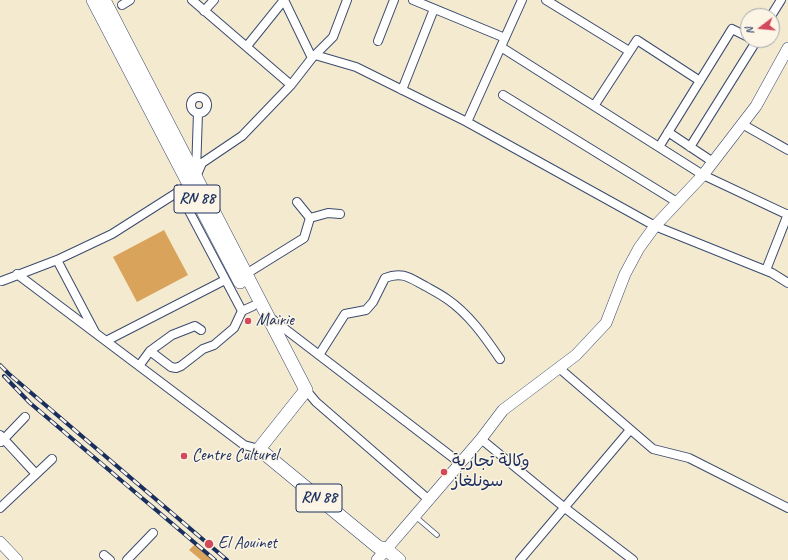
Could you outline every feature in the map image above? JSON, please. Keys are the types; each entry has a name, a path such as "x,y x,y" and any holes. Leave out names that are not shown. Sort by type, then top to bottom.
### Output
{"main road":[{"name":"RN 88","path":"93,0 127,55 193,181 246,274 268,316 303,394"},
{"name":"RN 88","path":"104,0 127,55"},
{"name":"RN 88","path":"193,181 199,203 247,308 303,394"},
{"path":"259,448 303,394"},
{"name":"RN 88","path":"259,448 382,554 399,560"}],"street":[{"path":"122,5 130,0"},
{"path":"192,0 291,85"},
{"path":"204,11 214,0"},
{"path":"247,46 284,0 314,57 356,67 467,122 655,226 766,270 788,283"},
{"path":"2,281 57,260 112,234 193,181 202,163 242,136 291,85 333,37 347,0"},
{"path":"378,41 394,0"},
{"path":"414,0 505,38"},
{"path":"467,122 522,0"},
{"path":"546,0 629,52"},
{"path":"782,0 788,3"},
{"path":"402,90 434,9"},
{"path":"659,147 732,29 740,33"},
{"path":"594,106 636,40 700,81"},
{"path":"501,47 703,175 788,214 766,270"},
{"path":"690,147 751,48"},
{"path":"382,554 481,439 503,410 576,355 606,323 625,274 639,248 655,226 703,175 756,106 788,48"},
{"path":"502,95 677,202"},
{"path":"193,181 198,113"},
{"path":"742,124 788,150"},
{"path":"668,132 713,162"},
{"path":"297,202 310,218"},
{"path":"150,351 171,367 176,368 181,366 203,349 214,345 234,328 247,308 225,280 188,209 199,203"},
{"path":"310,218 328,213 340,214"},
{"path":"246,274 304,238 310,218"},
{"path":"57,260 96,334"},
{"path":"17,274 244,445 259,448"},
{"path":"319,355 345,314 366,310 373,302 385,278 392,275 405,275 447,299 485,336 500,359"},
{"path":"106,341 225,280"},
{"path":"268,316 460,463"},
{"path":"139,366 150,351 172,335 195,326 201,330"},
{"path":"559,368 653,449 689,458 788,508"},
{"path":"303,394 316,402 428,499"},
{"path":"25,417 1,439 36,474"},
{"path":"520,560 630,430"},
{"path":"481,439 565,508 633,560"},
{"path":"0,508 52,459"},
{"path":"127,560 153,533"},
{"path":"0,542 17,560"}],"lane":[{"path":"414,516 437,535"}],"building":[{"path":"164,230 188,275 137,302 113,257"},
{"path":"195,544 214,560 201,560 189,550"}],"railway":[{"path":"0,365 227,560"},
{"path":"4,376 30,403 215,560"}],"place":[{"name":"Mairie","path":"248,321"},
{"name":"Centre Culturel","path":"184,456"},
{"name":"وكالة تجارية سونلغاز","path":"444,472"},
{"name":"El Aouinet","path":"209,544"}]}
